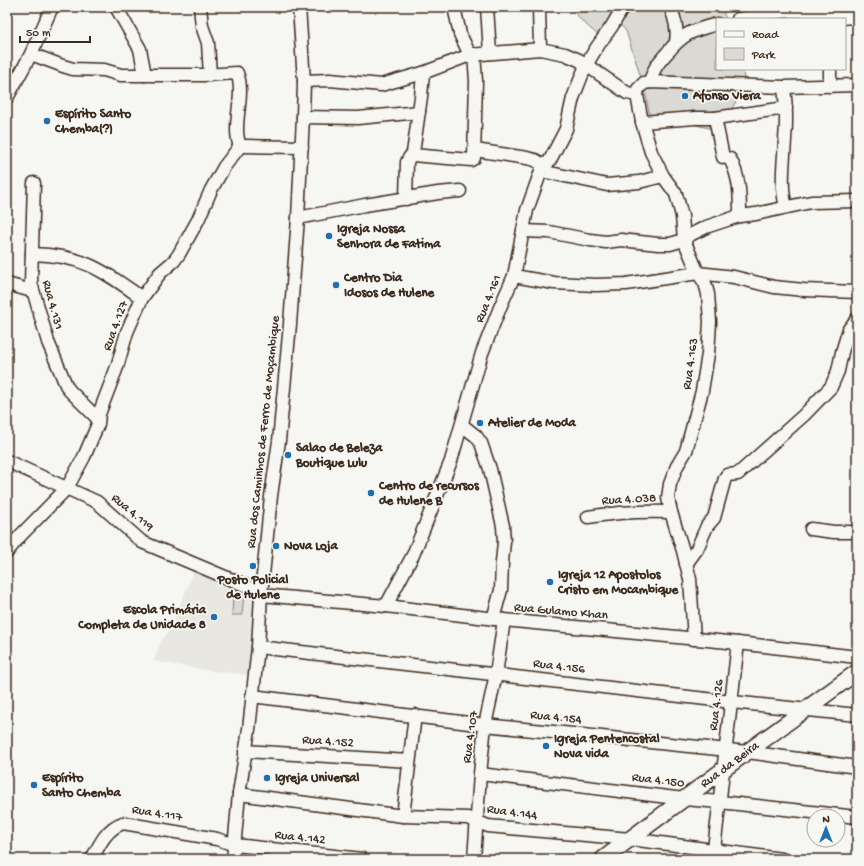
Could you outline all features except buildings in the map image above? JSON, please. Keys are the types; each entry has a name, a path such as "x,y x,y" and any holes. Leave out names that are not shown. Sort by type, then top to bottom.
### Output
{"main road":[{"name":"Rua da Beira","path":"603,859 857,672"}],"street":[{"path":"7,98 52,7"},
{"path":"116,7 140,49 145,75"},
{"path":"200,7 202,26 208,43 210,75"},
{"name":"Rua dos Caminhos de Ferro de Moçambique","path":"233,859 239,794 258,646 261,595 279,441 290,324 298,218 304,80 298,7"},
{"path":"412,155 471,160 474,158 476,81 472,54 460,34 454,7"},
{"path":"487,7 490,53"},
{"path":"539,7 540,49"},
{"name":"Rua 4.161","path":"386,606 413,555 451,461 482,353 514,276 527,210 543,168 559,144 566,129 573,98 586,65 623,7"},
{"path":"670,7 674,16 677,37 676,42"},
{"path":"741,18 751,7"},
{"path":"741,18 779,12 803,11 837,18"},
{"path":"846,18 857,16"},
{"path":"650,82 658,62 676,42 692,32 716,24"},
{"path":"304,80 330,80 381,85 422,73 472,54 540,49 565,54 579,60 627,92 637,95 638,89 650,82 784,87 857,85"},
{"path":"30,54 73,69 104,70 121,75 210,75 235,73 238,75 240,96 238,134 240,146 302,147"},
{"path":"830,70 830,86"},
{"path":"406,199 408,162 414,153 422,73"},
{"path":"784,87 786,138 782,192 786,207"},
{"name":"Rua 4.163","path":"637,95 642,122 652,152 663,176 676,194 682,216 684,240 698,273 705,283 708,294 710,322 708,354 702,391 686,450 670,484 668,498 690,579 694,639"},
{"path":"642,122 715,118 786,108"},
{"path":"303,117 358,118 419,112"},
{"path":"715,118 723,157 731,160 738,175 740,188 740,216"},
{"name":"Rua 4.127","path":"67,488 84,457 98,424 98,419 108,388 117,366 134,313 142,298 160,273 179,254 198,220 224,167 240,146"},
{"path":"475,150 535,160 543,168 607,185 639,182 663,176"},
{"name":"Rua 4.131","path":"34,182 30,272 32,291 48,342 66,385 69,390 98,419"},
{"path":"298,218 351,207 438,193 460,191"},
{"path":"523,231 548,232 606,242 621,240 670,244 684,240 688,236 706,227 740,216 811,202 857,201"},
{"path":"32,254 61,256 85,262 104,271 142,298"},
{"path":"514,276 554,283 596,285 626,284 698,273 734,277 774,287 857,292"},
{"path":"7,284 32,291"},
{"path":"686,564 697,549 707,526 714,518 724,478 738,474 804,415 831,387 838,371 849,329 857,319"},
{"name":"Rua 4.107","path":"462,425 476,436 481,443 490,469 504,542 496,674 485,725 474,859"},
{"name":"Rua 4.119","path":"7,461 97,502 142,542 249,587 261,595"},
{"path":"7,552 20,536 67,488"},
{"name":"Rua 4.038","path":"588,517 616,512 671,512"},
{"path":"811,529 824,532 857,532"},
{"name":"Rua Gulamo Khan","path":"261,595 386,606 499,620 738,643 857,657"},
{"name":"Rua 4.126","path":"713,855 738,643"},
{"name":"Rua 4.156","path":"258,646 732,702 857,715"},
{"name":"Rua 4.154","path":"252,696 415,715 485,725 747,752 857,767"},
{"path":"403,816 415,715"},
{"name":"Rua 4.152","path":"245,751 409,761"},
{"name":"Rua 4.150","path":"480,774 684,799 857,817"},
{"name":"Rua 4.144","path":"239,794 403,816 468,818 488,826 630,839 713,855 782,859"},
{"name":"Rua 4.117","path":"92,859 112,829 116,825 123,823 217,838 235,845"},
{"name":"Rua 4.142","path":"235,845 362,859"}],"shaded area":[{"name":"Escola Primária Completa de Unidade 8","path":"194,571 256,596 249,675 212,671 154,661 160,643 170,629"}],"green space":[{"path":"724,7 724,15 726,18 716,18 716,70 743,70 744,81 738,98 728,115 713,129 675,120 650,118 645,90 626,31 613,17 600,37 582,21 571,8"},
{"path":"233,593 244,593 242,615 232,615"}],"place":[{"name":"Afonso Viera","path":"685,96"},
{"name":"Espírito Santo Chemba(?)","path":"47,121"},
{"name":"Igreja Nossa Senhora de Fatima","path":"329,236"},
{"name":"Centro Dia Idosos de Hulene","path":"336,285"},
{"name":"Atelier de Moda","path":"480,423"},
{"name":"Salao de Beleza Boutique Lulu","path":"288,455"},
{"name":"Centro de recursos de Hulene B","path":"371,493"},
{"name":"Nova Loja","path":"276,546"},
{"name":"Posto Policial de Hulene","path":"253,566"},
{"name":"Igreja 12 Apostolos Cristo em Mocambique","path":"550,582"},
{"name":"Escola Primária Completa de Unidade 8","path":"214,617"},
{"name":"Igreja Pentencostal Nova vida","path":"546,746"},
{"name":"Igreja Universal","path":"267,778"},
{"name":"Espírito Santo Chemba","path":"34,785"}]}
